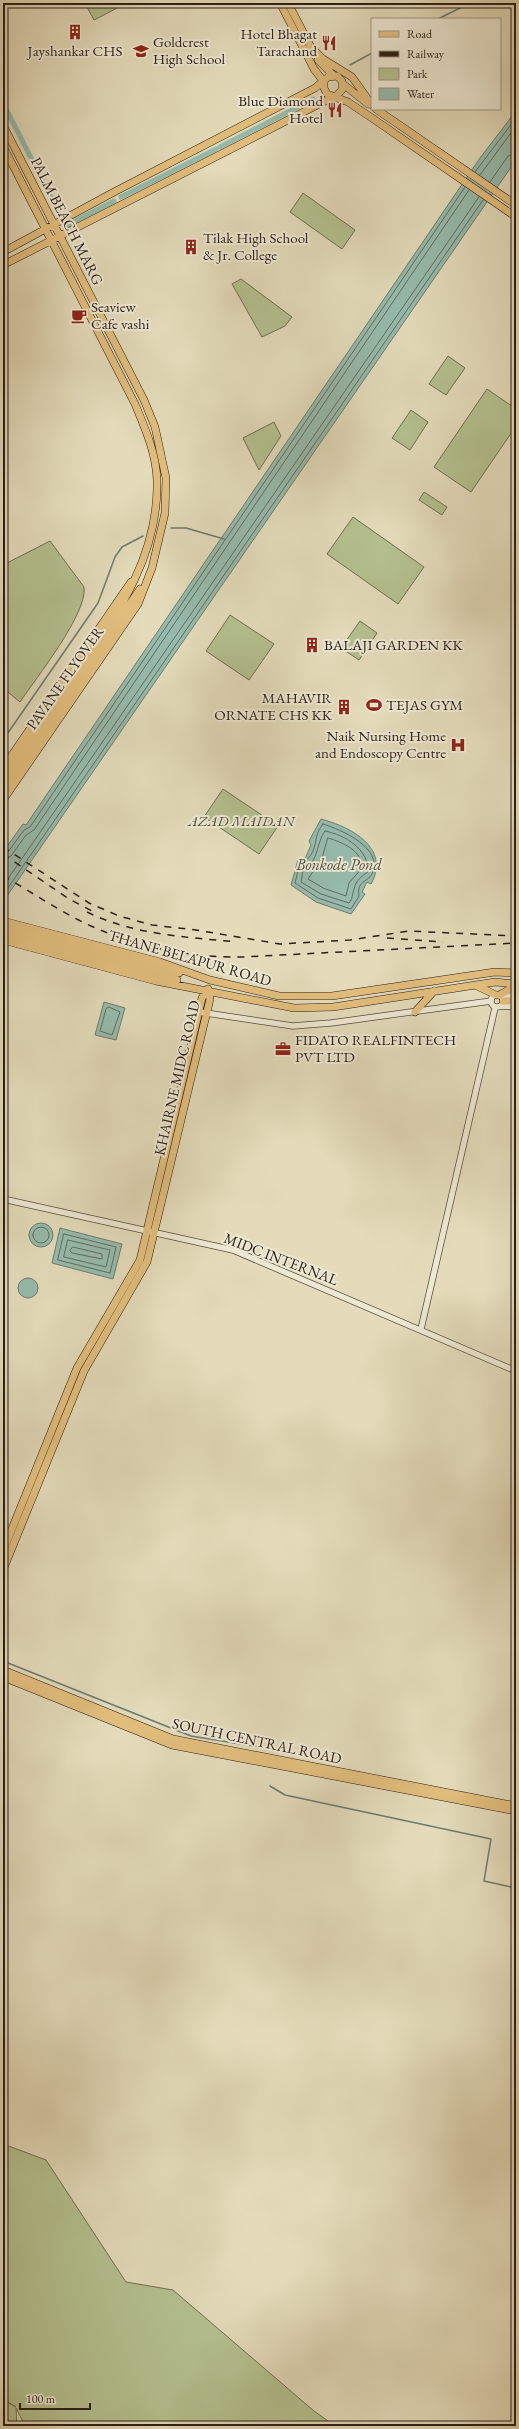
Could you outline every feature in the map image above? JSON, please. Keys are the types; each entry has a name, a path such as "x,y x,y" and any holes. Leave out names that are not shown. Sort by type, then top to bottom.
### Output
{"main road":[{"path":"280,3 314,69 324,82 325,91 357,108 516,217"},
{"path":"288,3 318,60 334,76 340,78 343,84 371,105"},
{"path":"310,46 323,59 352,77 371,103"},
{"path":"3,252 324,82 328,77 334,76"},
{"path":"3,265 334,96 342,90 343,84"},
{"path":"378,110 516,205"},
{"name":"PALM BEACH MARG","path":"3,125 144,400 155,427 166,478 165,514 160,541 146,579"},
{"name":"PALM BEACH MARG","path":"3,146 135,404 146,430 157,479 156,512 151,535 137,574"},
{"path":"3,768 137,574"},
{"name":"PAVANE FLYOVER","path":"3,790 130,598 137,574"},
{"path":"3,800 138,604 146,579"},
{"name":"PAVANE FLYOVER","path":"3,779 130,598 146,579"},
{"path":"3,923 158,971 208,989"},
{"name":"THANE BELAPUR ROAD","path":"3,923 160,962 210,980 279,996 311,997 495,972 516,972"},
{"path":"3,933 158,971 210,980"},
{"name":"THANE BELAPUR ROAD","path":"3,940 156,981 208,989 277,1006 310,1009 495,982 516,985"},
{"path":"474,985 499,1000 516,1001"},
{"path":"499,1000 516,985"},
{"name":"KHAIRNE MIDC ROAD","path":"3,1570 84,1371 147,1262 150,1233 202,998 208,989"},
{"name":"KHAIRNE MIDC ROAD","path":"3,1551 78,1368 140,1260 150,1233 210,999 208,989"},
{"path":"415,1012 434,991"},
{"name":"SOUTH CENTRAL ROAD","path":"3,1670 173,1739 516,1806"},
{"name":"SOUTH CENTRAL ROAD","path":"3,1676 172,1745 516,1812"}],"street":[{"path":"199,1012 293,1026 331,1023 415,1012 499,1000 516,996"},
{"path":"499,1000 516,1007"},
{"path":"421,1329 499,1000"},
{"name":"MIDC INTERNAL","path":"3,1199 150,1233 233,1250 421,1329 516,1371"}],"green space":[{"path":"85,3 127,3 94,20"},
{"path":"303,193 355,230 342,249 290,212"},
{"path":"241,279 292,317 285,326 262,337 232,284"},
{"path":"448,356 465,368 446,395 429,384"},
{"path":"487,389 516,409 516,426 471,492 434,467"},
{"path":"411,410 428,422 410,450 392,438"},
{"path":"274,422 281,436 259,470 243,438"},
{"path":"424,492 447,507 442,515 419,500"},
{"path":"353,517 424,567 398,604 327,554"},
{"path":"50,541 84,587 83,598 78,613 60,645 20,702 3,688 3,565"},
{"path":"230,615 274,644 249,680 206,651"},
{"path":"360,621 377,633 359,660 341,648"},
{"name":"AZAD MAIDAN","path":"223,789 278,826 259,854 204,817"},
{"path":"3,2144 46,2160 126,2282 173,2290 314,2411 335,2426 25,2426 16,2408 17,2426 3,2426 3,2400 16,2407 3,2399"}],"water":[{"path":"516,111 516,160 7,896 3,906 3,852 23,824 26,825 480,158"},
{"name":"Bonkode Pond","path":"321,819 344,827 365,841 372,850 376,860 376,871 371,884 367,882 362,892 365,894 351,914 316,902 291,885 298,860 304,861 311,845 309,841"},
{"path":"104,1002 125,1008 116,1040 95,1035"},
{"path":"41,1223 50,1226 53,1235 50,1244 41,1247 32,1244 29,1235 32,1226"},
{"path":"60,1228 122,1244 113,1279 52,1263"},
{"path":"28,1278 35,1281 38,1288 35,1295 28,1298 21,1295 18,1288 21,1281"}],"waterway":[{"path":"440,18 470,3"},
{"path":"350,65 371,54"},
{"path":"220,147 313,99"},
{"path":"3,103 61,217"},
{"path":"121,197 216,149"},
{"path":"65,226 114,201"},
{"path":"171,528 186,528 224,539"},
{"path":"3,740 98,603 115,557 122,547 143,536"},
{"path":"3,1661 191,1736 272,1749"},
{"path":"270,1786 285,1795 491,1839 484,1881 516,1888"}],"railway":[{"path":"3,847 89,903 119,916 152,925 196,930 280,944 350,940 409,931 516,936"},
{"path":"3,854 69,899 94,912"},
{"path":"3,876 91,926 127,940 165,950 203,956 242,957 516,943"},
{"path":"87,912 123,926 160,934 237,942"},
{"path":"387,938 443,942"}],"place":[{"name":"Jayshankar CHS","path":"75,32"},
{"name":"Hotel Bhagat Tarachand","path":"329,43"},
{"name":"Goldcrest High School","path":"141,51"},
{"name":"Blue Diamond Hotel","path":"335,110"},
{"name":"Tilak High School & Jr. College","path":"191,247"},
{"name":"Seaview Cafe vashi","path":"79,316"},
{"name":"BALAJI GARDEN KK","path":"312,645"},
{"name":"TEJAS GYM","path":"374,705"},
{"name":"MAHAVIR ORNATE CHS KK","path":"344,707"},
{"name":"Naik Nursing Home and Endoscopy Centre","path":"458,745"},
{"name":"FIDATO REALFINTECH PVT LTD","path":"283,1049"}]}
